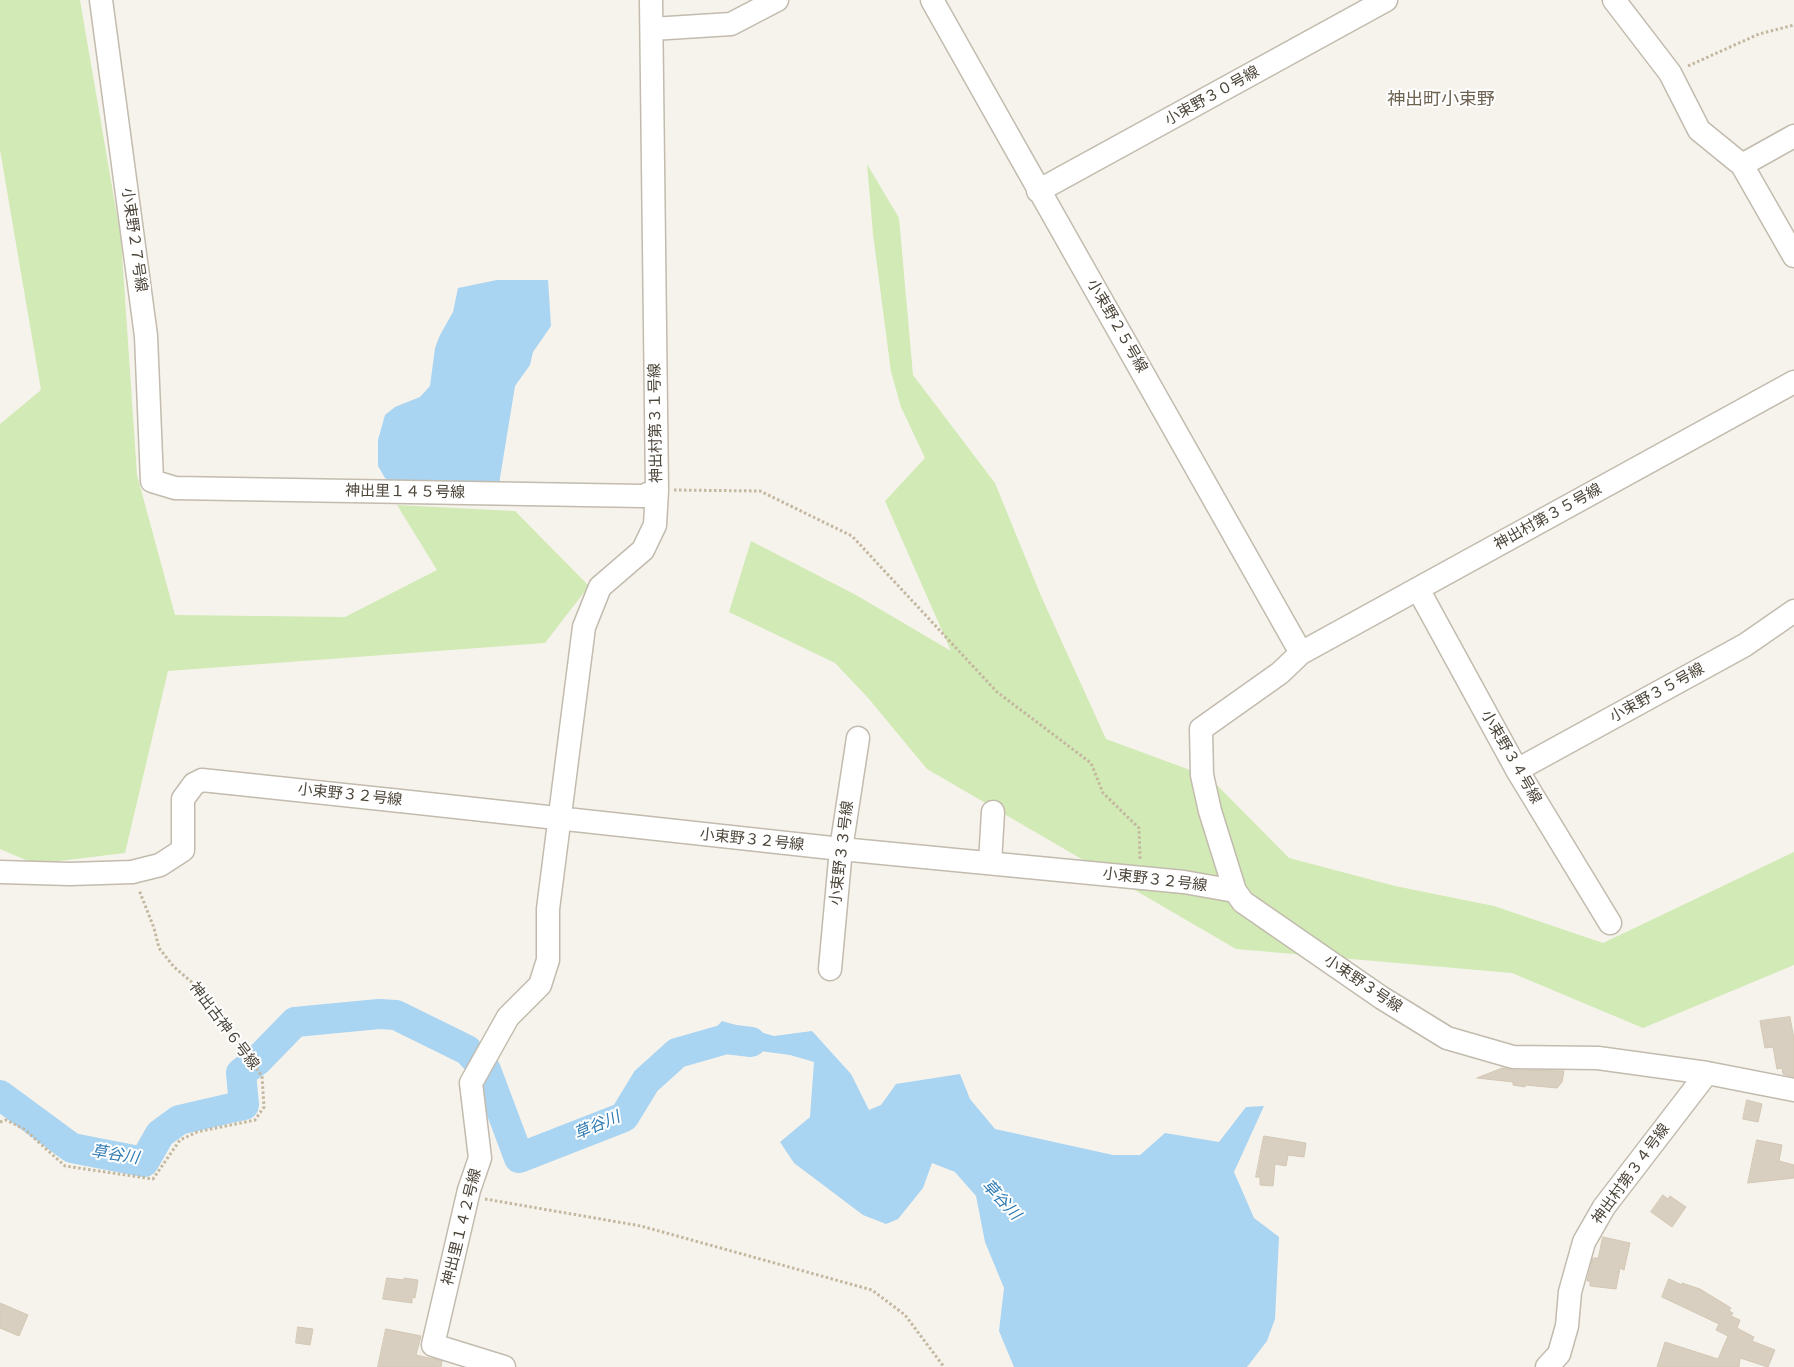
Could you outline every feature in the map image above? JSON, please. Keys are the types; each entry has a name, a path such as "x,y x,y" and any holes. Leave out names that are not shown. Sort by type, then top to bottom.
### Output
{"street":[{"name":"小束野２７号線","path":"101,0 146,336 152,481"},
{"name":"神出村第３１号線","path":"560,819 584,627 600,587 643,550 656,525 651,0"},
{"path":"652,29 731,24 777,0"},
{"name":"小束野２５号線","path":"932,0 1038,191 1301,652"},
{"name":"小束野３０号線","path":"1038,191 1386,0"},
{"path":"1614,0 1670,73 1699,130 1742,166 1794,256"},
{"path":"1742,166 1794,136"},
{"name":"神出村第３５号線","path":"1301,652 1794,382"},
{"name":"神出里１４５号線","path":"152,481 175,488 643,496 657,490"},
{"name":"小束野３４号線","path":"1418,589 1517,770 1610,923"},
{"name":"小束野３５号線","path":"1517,770 1745,645 1794,610"},
{"name":"小束野３号線","path":"1301,652 1280,673 1201,729 1202,776 1210,811 1235,891 1243,902 1382,998 1447,1038 1513,1057 1598,1058 1707,1073 1794,1090"},
{"name":"小束野３３号線","path":"830,969 841,849 858,738"},
{"name":"小束野３２号線","path":"132,872 160,865 183,850 183,799 194,784 202,780 841,849 1184,882 1235,891"},
{"path":"990,863 993,812"},
{"name":"神出里１４２号線","path":"504,1367 433,1345 469,1190 480,1158 471,1083 508,1017 540,985 548,960 548,909 560,819"},
{"path":"0,872 70,874 132,872"},
{"name":"神出村第３４号線","path":"1547,1367 1559,1354 1567,1326 1570,1292 1584,1242 1604,1207 1707,1073"}],"path":[{"path":"1670,73 1760,34 1794,25"},
{"path":"657,490 760,491 852,536 997,692 1091,763 1103,793 1140,828 1141,878"},
{"name":"神出古神６号線","path":"0,1122 6,1120 24,1128 65,1166 153,1179 180,1140 197,1132 255,1120 264,1107 262,1076 194,984 174,967 159,948 154,928 132,872"},
{"path":"469,1190 488,1201 641,1226 872,1290 905,1314 944,1367"}],"green space":[{"path":"0,0 80,0 121,239 137,475 175,615 345,617 437,570 397,505 515,511 589,586 545,643 168,671 125,853 35,864 0,849 0,424 41,390 0,150"},
{"path":"867,164 899,218 913,375 995,483 1041,596 1106,739 1209,777 1289,858 1395,886 1494,906 1603,943 1794,852 1794,965 1643,1028 1512,973 1236,949 927,769 869,699 835,663 729,612 751,541 856,595 951,651 885,501 925,458 901,407 891,372 873,234"}],"water":[{"path":"497,280 548,280 551,326 533,352 530,365 515,386 499,484 395,486 385,478 378,466 378,440 385,415 395,407 420,397 430,386 435,348 453,312 458,288"},
{"path":"722,1021 774,1036 812,1031 851,1074 869,1110 881,1105 896,1084 960,1074 970,1099 995,1129 1113,1155 1140,1155 1165,1133 1219,1142 1246,1107 1264,1106 1234,1172 1254,1218 1279,1237 1275,1319 1267,1341 1247,1367 1014,1367 999,1331 1004,1288 985,1242 976,1196 955,1172 932,1163 923,1188 898,1219 886,1224 863,1215 794,1163 780,1142 810,1117 814,1062 790,1055 715,1045 706,1038"}],"building":[{"path":"1790,1017 1794,1039 1794,1077 1783,1074 1782,1068 1777,1069 1773,1047 1765,1048 1760,1021"},
{"path":"1503,1068 1513,1070 1564,1071 1562,1082 1557,1088 1526,1085 1525,1087 1513,1085 1513,1082 1477,1078"},
{"path":"1747,1100 1762,1104 1758,1122 1743,1119"},
{"path":"1264,1136 1306,1143 1304,1157 1288,1155 1286,1166 1275,1164 1273,1186 1260,1185 1260,1177 1256,1177"},
{"path":"1757,1140 1782,1145 1779,1161 1794,1165 1794,1178 1748,1183"},
{"path":"1663,1195 1668,1199 1670,1196 1686,1207 1672,1227 1651,1212"},
{"path":"1603,1237 1630,1243 1624,1270 1620,1268 1616,1289 1590,1286 1590,1281 1587,1281 1593,1258 1598,1258"},
{"path":"387,1278 418,1280 415,1298 412,1297 412,1303 383,1299"},
{"path":"1669,1279 1682,1285 1682,1283 1700,1289 1731,1308 1729,1311 1733,1313 1731,1316 1740,1320 1737,1328 1754,1337 1752,1341 1775,1350 1768,1367 1740,1358 1739,1367 1657,1367 1665,1342 1718,1359 1728,1336 1716,1330 1719,1324 1662,1297"},
{"path":"0,1303 28,1315 19,1336 0,1328"},
{"path":"298,1327 313,1329 310,1345 296,1343"},
{"path":"386,1329 421,1336 416,1355 442,1361 441,1367 378,1367"}],"waterway":[{"name":"草谷川","path":"0,1095 72,1148 144,1162 160,1134 179,1120 244,1105 241,1073 258,1060 295,1022 379,1014 396,1015 467,1050 486,1070 519,1158 624,1117 646,1081 677,1053 726,1039 751,1042"}],"district":[{"name":"神出町小束野","path":"1441,100"}]}
